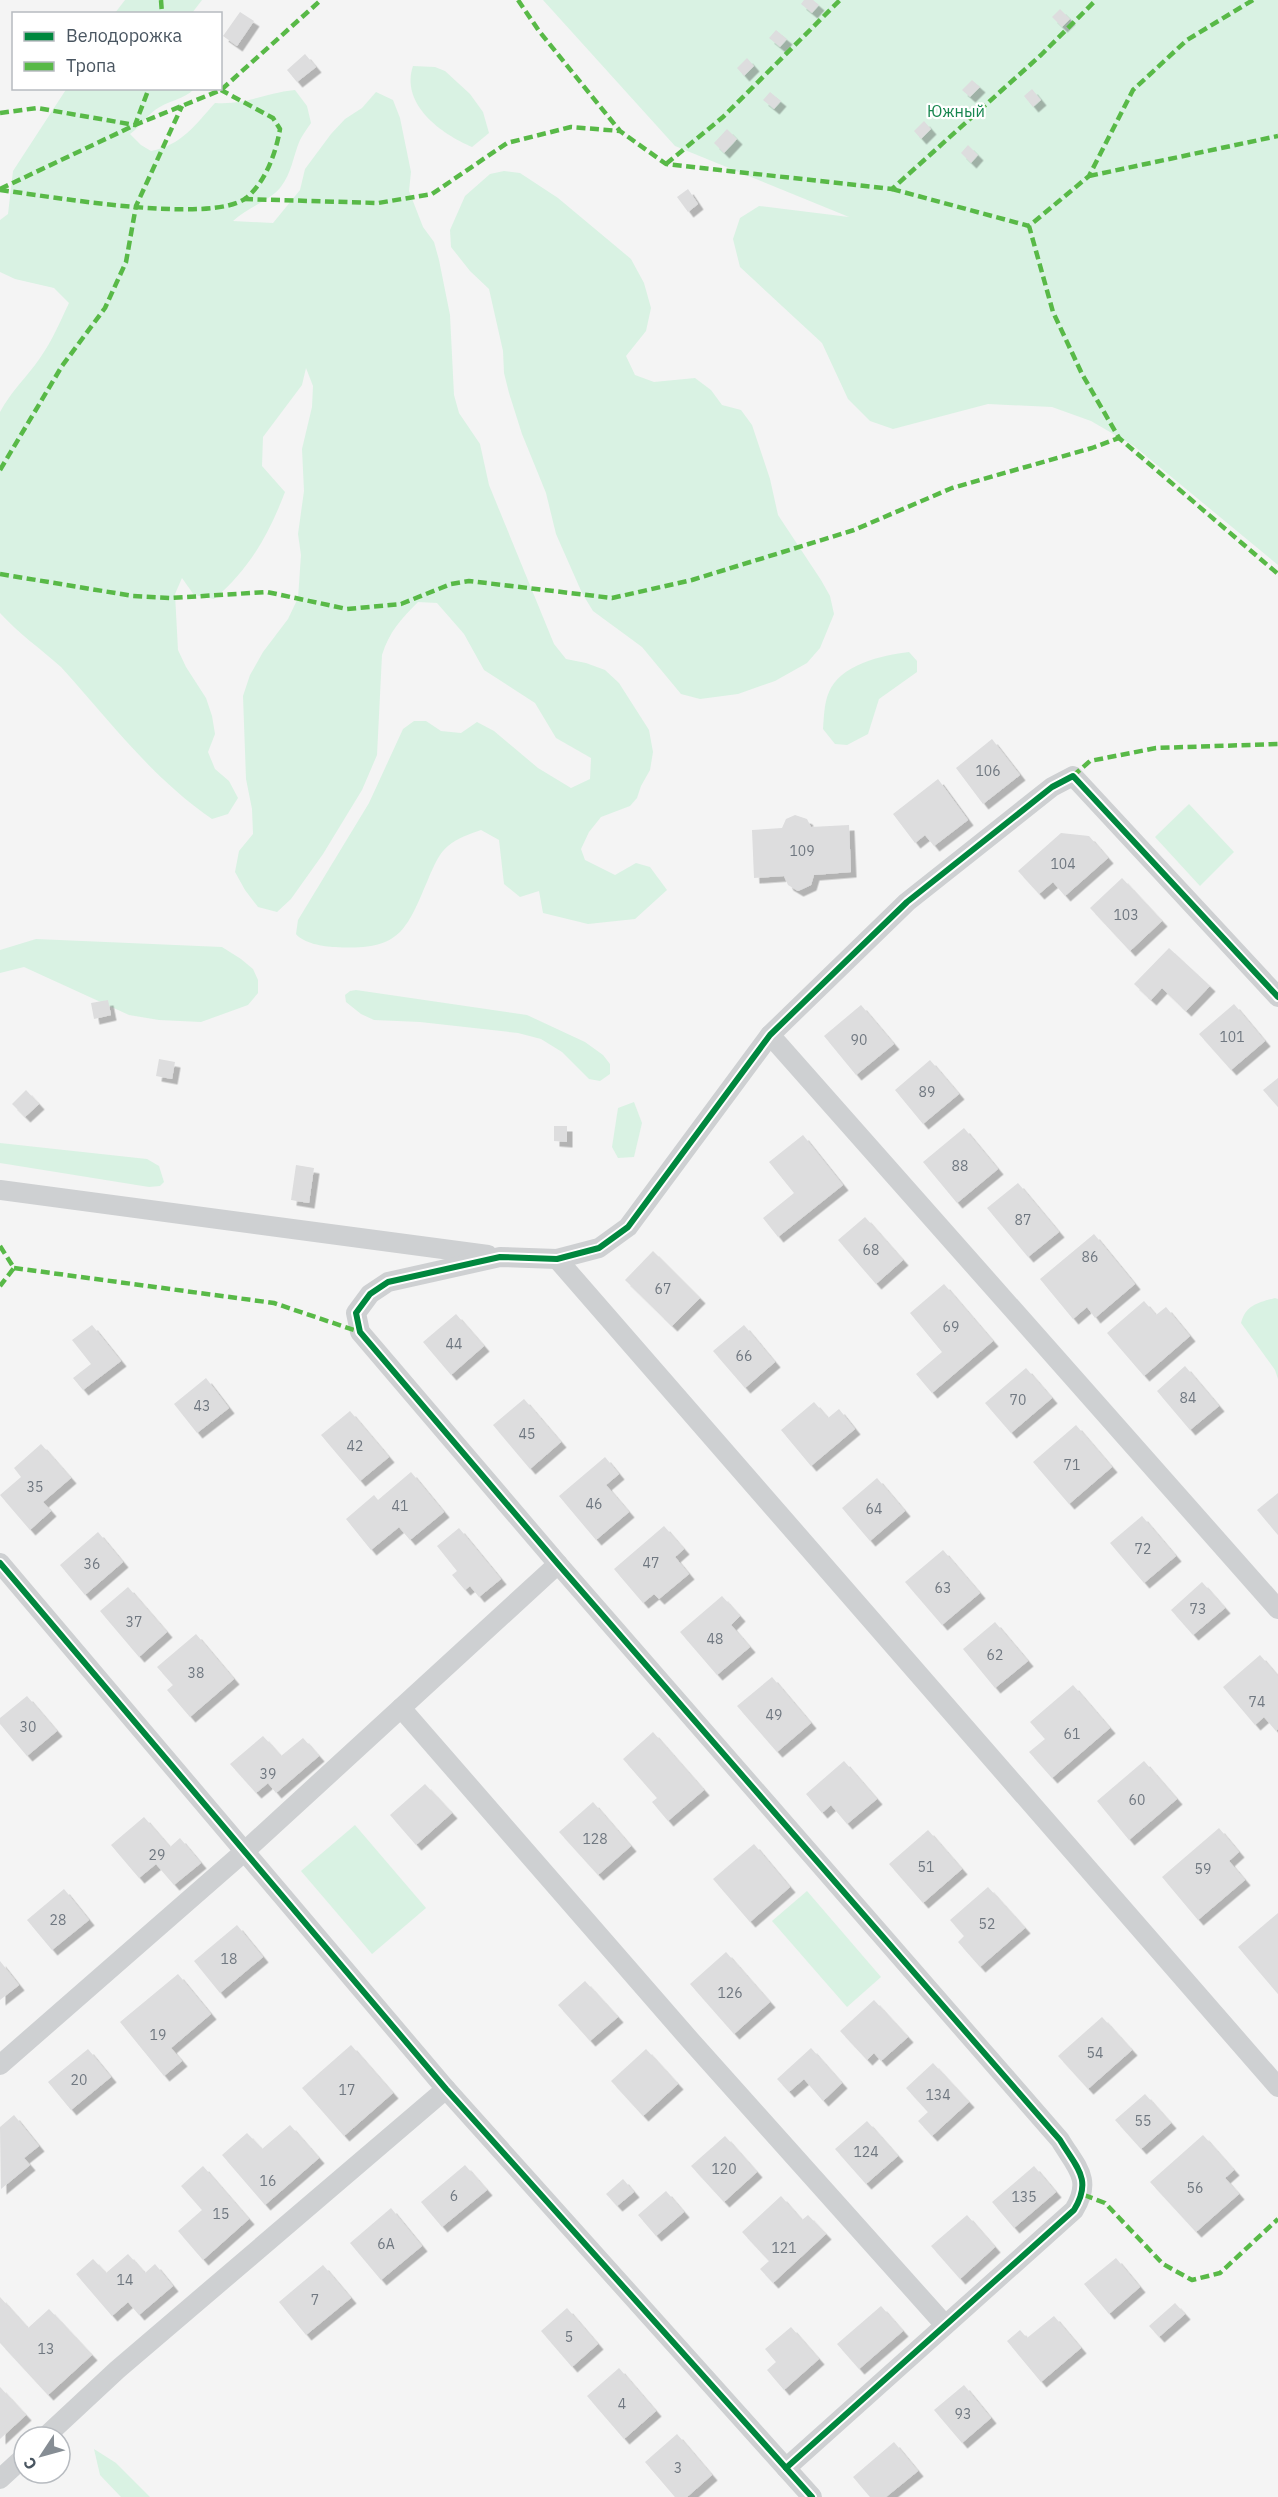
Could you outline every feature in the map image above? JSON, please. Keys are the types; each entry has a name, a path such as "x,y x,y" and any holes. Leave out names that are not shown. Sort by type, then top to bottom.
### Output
{"street":[{"path":"0,1190 500,1257 557,1259 599,1248 628,1227 770,1035 908,902 1052,787 1073,776 1278,997"},
{"path":"770,1035 1278,1609"},
{"path":"500,1257 388,1282 370,1294 356,1313 360,1332 558,1564 1060,2140 1082,2177 1084,2195 1074,2210 786,2468"},
{"path":"557,1259 1278,2087"},
{"path":"0,1563 446,2089 812,2497"},
{"path":"0,2065 245,1851 558,1564"},
{"path":"401,1708 690,2040 945,2325"},
{"path":"58,2425 117,2370 446,2089"},
{"path":"0,2479 12,2468"}],"green space":[{"path":"125,0 202,0 193,12 116,12"},
{"name":"Южный","path":"543,0 1278,0 1278,565 1134,446 1091,421 1052,407 988,404 893,429 870,421 848,399 822,343 740,267 733,239 740,218 759,206 849,217 675,146"},
{"path":"413,66 435,67 445,71 470,94 483,112 489,133 472,147 436,126 418,105 412,93"},
{"path":"66,90 193,90 155,110 130,134 151,151 180,139 215,103 247,101 295,90 307,106 311,123 300,140 287,176 275,193 233,221 273,223 300,190 305,169 345,119 362,108 376,92 393,100 400,118 411,172 409,191 423,227 434,242 439,260 450,315 454,395 459,413 480,444 489,485 554,644 566,659 605,670 619,683 649,730 653,752 650,770 637,798 630,806 601,817 589,832 581,849 585,860 615,875 636,863 650,867 667,890 635,919 588,924 543,913 539,891 520,897 504,884 499,840 481,830 455,841 442,852 414,912 398,934 387,941 357,947 330,947 309,942 296,934 298,920 369,803 403,729 414,721 426,721 441,731 461,733 477,722 494,731 538,768 571,788 590,779 591,758 556,738 535,703 484,670 464,634 437,603 418,602 401,620 388,639 382,655 377,755 362,790 323,854 291,899 277,912 258,907 245,890 235,872 239,851 253,834 252,809 246,779 243,696 250,675 263,652 288,619 298,598 301,555 298,534 304,491 302,449 312,407 313,386 306,368 302,385 263,437 262,466 285,492 265,537 238,576 214,599 194,595 182,578 175,594 178,650 206,698 212,716 215,734 208,752 215,769 229,781 238,798 228,814 212,819 190,803 150,767 61,667 0,613 0,412 44,352 69,303 54,288 15,279 0,272 0,220 8,214 13,171"},
{"path":"504,171 520,173 558,198 631,259 644,283 651,308 646,331 626,356 635,375 654,382 695,378 711,390 722,405 741,410 752,425 770,479 778,515 830,596 834,614 820,648 807,663 775,681 738,694 700,699 681,694 642,647 593,611 582,593 556,534 546,493 522,434 504,373 503,351 489,289 470,271 451,247 450,230 465,196 490,174"},
{"path":"909,652 917,661 917,672 879,699 868,734 847,745 835,744 823,729 826,701 834,683 852,668 863,663"},
{"path":"1189,804 1234,852 1200,886 1155,837"},
{"path":"36,939 222,947 253,969 258,980 258,993 248,1005 201,1022 159,1020 129,1015 24,967 0,973 0,950"},
{"path":"356,990 527,1015 585,1042 603,1055 610,1064 610,1074 600,1081 589,1079 562,1052 541,1039 518,1033 420,1022 374,1020 361,1014 346,1002 345,995"},
{"path":"634,1102 642,1123 634,1157 618,1158 612,1147 618,1108"},
{"path":"0,1143 147,1159 159,1166 164,1182 160,1186 149,1187 0,1163"},
{"path":"1275,1298 1278,1299 1278,1379 1275,1370 1241,1323 1249,1308"},
{"path":"355,1825 426,1908 372,1954 301,1871"},
{"path":"807,1891 881,1977 847,2007 772,1921"},
{"path":"94,2449 116,2463 150,2497 121,2497 100,2475"}],"building":[{"path":"804,0 813,0 819,5 812,13 801,4"},
{"path":"1060,9 1070,19 1062,27 1052,17"},
{"path":"240,12 254,21 237,46 223,36"},
{"path":"776,30 787,39 780,47 769,38"},
{"path":"305,54 316,67 297,82 287,70"},
{"path":"747,58 754,66 744,76 737,68"},
{"path":"972,80 980,87 970,97 962,90"},
{"path":"1032,89 1041,100 1033,107 1024,96"},
{"path":"770,92 781,101 774,109 763,100"},
{"path":"924,121 931,129 921,139 914,131"},
{"path":"727,129 737,139 724,153 714,143"},
{"path":"968,145 978,155 971,163 961,153"},
{"path":"688,189 698,204 688,212 677,197"},
{"path":"992,739 1020,775 983,804 956,768"},
{"path":"938,779 968,820 934,846 925,835 915,843 893,814"},
{"path":"795,815 807,819 811,827 849,825 851,872 814,875 811,885 798,891 788,885 784,876 754,878 752,830 782,828 786,819"},
{"path":"1061,833 1089,836 1108,858 1065,896 1053,882 1039,894 1018,871"},
{"path":"1122,878 1162,921 1130,951 1090,908"},
{"path":"1169,948 1210,986 1186,1011 1162,988 1151,1000 1134,984"},
{"path":"108,1000 111,1015 94,1019 91,1003"},
{"path":"1234,1004 1265,1041 1231,1070 1199,1034"},
{"path":"861,1005 894,1044 856,1075 824,1036"},
{"path":"159,1059 175,1062 172,1079 156,1076"},
{"path":"930,1060 959,1094 923,1124 895,1090"},
{"path":"1278,1078 1278,1107 1263,1090"},
{"path":"26,1090 39,1104 25,1117 12,1104"},
{"path":"554,1126 567,1126 567,1142 554,1141"},
{"path":"964,1128 998,1169 957,1203 923,1162"},
{"path":"803,1135 843,1185 778,1237 763,1218 794,1193 769,1162"},
{"path":"296,1165 314,1168 309,1203 291,1200"},
{"path":"1018,1183 1059,1232 1028,1257 987,1208"},
{"path":"865,1217 903,1260 876,1284 838,1240"},
{"path":"1094,1234 1135,1284 1095,1318 1087,1307 1073,1319 1040,1279"},
{"path":"653,1251 700,1298 672,1326 625,1280"},
{"path":"944,1284 993,1341 932,1393 916,1374 942,1352 910,1313"},
{"path":"1144,1301 1156,1315 1166,1307 1190,1336 1144,1376 1107,1333"},
{"path":"456,1314 484,1346 451,1375 423,1342"},
{"path":"92,1325 121,1361 83,1390 73,1378 91,1364 72,1340"},
{"path":"744,1325 775,1362 745,1388 713,1351"},
{"path":"1185,1366 1219,1406 1190,1430 1157,1391"},
{"path":"1026,1368 1052,1398 1011,1433 985,1403"},
{"path":"206,1378 229,1408 197,1433 174,1404"},
{"path":"524,1399 561,1442 530,1469 493,1425"},
{"path":"814,1402 828,1418 839,1409 855,1429 811,1466 781,1430"},
{"path":"350,1411 389,1457 360,1481 321,1435"},
{"path":"1076,1425 1112,1467 1069,1504 1033,1462"},
{"path":"41,1444 71,1478 43,1502 51,1511 30,1530 0,1495 21,1477 14,1468"},
{"path":"605,1457 619,1474 606,1485 629,1512 596,1540 559,1496"},
{"path":"411,1472 444,1512 410,1540 399,1527 371,1550 346,1519 374,1495 378,1500"},
{"path":"877,1478 905,1511 870,1541 842,1508"},
{"path":"1278,1493 1278,1535 1257,1510"},
{"path":"1142,1516 1176,1556 1144,1583 1110,1543"},
{"path":"664,1526 684,1549 675,1557 689,1574 659,1599 654,1594 643,1603 614,1569"},
{"path":"459,1528 501,1579 479,1597 470,1586 465,1590 452,1575 457,1571 437,1546"},
{"path":"98,1532 123,1562 85,1595 60,1565"},
{"path":"943,1550 980,1593 942,1625 905,1582"},
{"path":"1202,1582 1225,1608 1193,1635 1171,1610"},
{"path":"128,1587 167,1632 139,1657 100,1611"},
{"path":"722,1596 740,1616 731,1625 750,1647 717,1675 680,1632"},
{"path":"995,1622 1028,1661 995,1688 963,1649"},
{"path":"196,1634 234,1679 190,1717 167,1690 173,1685 157,1667"},
{"path":"1260,1655 1278,1676 1278,1729 1276,1731 1264,1717 1255,1725 1223,1687"},
{"path":"772,1677 811,1723 777,1752 737,1706"},
{"path":"1073,1685 1110,1728 1052,1778 1029,1752 1045,1739 1030,1722"},
{"path":"27,1696 57,1731 27,1756 0,1724 0,1718"},
{"path":"653,1732 704,1790 668,1821 652,1802 657,1798 623,1759"},
{"path":"263,1736 281,1756 303,1738 319,1756 276,1793 268,1783 256,1793 230,1764"},
{"path":"844,1761 877,1799 847,1824 831,1805 822,1813 806,1794"},
{"path":"1144,1761 1177,1799 1129,1840 1097,1801"},
{"path":"425,1784 452,1813 416,1845 390,1815"},
{"path":"593,1802 631,1846 598,1875 559,1832"},
{"path":"144,1817 170,1847 180,1838 201,1863 174,1885 156,1864 139,1878 111,1845"},
{"path":"1219,1828 1239,1852 1229,1861 1245,1880 1198,1920 1162,1877"},
{"path":"928,1830 962,1869 923,1903 889,1864"},
{"path":"754,1844 790,1887 750,1922 713,1879"},
{"path":"988,1887 1025,1928 980,1967 958,1942 964,1936 950,1920"},
{"path":"64,1889 89,1920 52,1950 27,1920"},
{"path":"1278,1913 1278,1994 1238,1947"},
{"path":"237,1925 263,1957 220,1993 194,1961"},
{"path":"726,1952 770,2002 734,2034 690,1984"},
{"path":"0,1961 19,1985 0,2000"},
{"path":"178,1974 211,2014 171,2048 182,2061 164,2076 120,2022"},
{"path":"585,1981 618,2017 590,2041 558,2005"},
{"path":"874,2000 908,2037 881,2061 874,2053 867,2060 840,2031"},
{"path":"1102,2017 1132,2050 1088,2089 1058,2056"},
{"path":"351,2045 393,2093 344,2136 302,2088"},
{"path":"811,2048 842,2083 823,2101 804,2079 789,2092 777,2079"},
{"path":"88,2049 111,2077 71,2110 48,2082"},
{"path":"646,2049 678,2084 643,2116 611,2081"},
{"path":"933,2063 969,2102 932,2136 918,2121 928,2112 906,2088"},
{"path":"1145,2094 1171,2123 1141,2149 1115,2120"},
{"path":"14,2115 39,2146 24,2158 30,2165 1,2189 0,2127"},
{"path":"867,2121 898,2156 866,2184 835,2149"},
{"path":"290,2125 319,2158 265,2205 222,2155 247,2133 262,2149"},
{"path":"1203,2135 1234,2170 1225,2178 1239,2194 1196,2232 1150,2182"},
{"path":"725,2136 757,2172 724,2202 691,2166"},
{"path":"465,2165 487,2190 442,2227 421,2202"},
{"path":"203,2166 249,2219 203,2260 178,2231 202,2210 181,2186"},
{"path":"1034,2166 1056,2192 1014,2228 992,2202"},
{"path":"623,2179 634,2192 617,2206 606,2194"},
{"path":"666,2191 684,2212 656,2236 638,2215"},
{"path":"781,2196 802,2220 808,2215 826,2234 773,2283 760,2269 769,2261 742,2232"},
{"path":"391,2208 422,2246 381,2280 350,2243"},
{"path":"967,2215 995,2247 960,2279 931,2246"},
{"path":"128,2254 145,2273 155,2264 173,2286 139,2315 128,2302 112,2316 76,2274 93,2259 106,2273"},
{"path":"1116,2258 1140,2287 1109,2314 1084,2284"},
{"path":"323,2265 351,2298 306,2335 279,2302"},
{"path":"0,2297 28,2328 49,2309 92,2355 48,2395 0,2343"},
{"path":"1175,2303 1185,2314 1159,2337 1149,2326"},
{"path":"881,2306 903,2331 859,2369 837,2344"},
{"path":"567,2308 598,2344 572,2367 541,2331"},
{"path":"1054,2316 1081,2348 1041,2382 1007,2341 1020,2330 1027,2338"},
{"path":"791,2327 819,2359 784,2390 767,2370 776,2362 765,2349"},
{"path":"619,2368 656,2411 624,2439 587,2396"},
{"path":"964,2385 991,2418 962,2443 934,2410"},
{"path":"0,2387 26,2415 15,2425 12,2425 12,2428 0,2439"},
{"path":"677,2434 712,2475 687,2497 675,2497 645,2462"},
{"path":"894,2442 918,2471 886,2497 870,2497 853,2477"}],"marked path":[{"path":"161,0 162,12"},
{"path":"222,89 321,0"},
{"path":"518,0 539,31 620,131 666,164 892,189 1041,55 1096,0"},
{"path":"666,164 723,117 840,0"},
{"path":"1253,0 1187,40 1133,90 1089,176 1029,226 1053,312 1082,374 1119,438 1278,574"},
{"path":"0,113 37,108 135,125 148,90"},
{"path":"0,189 135,125 221,90"},
{"path":"0,190 165,209 227,206 246,198 259,184 269,167 280,129 273,118 221,90"},
{"path":"0,470 62,366 105,308 126,262 136,206 182,106"},
{"path":"244,199 378,203 432,194 507,143 571,127 620,131"},
{"path":"1089,176 1278,136"},
{"path":"892,189 1029,226"},
{"path":"0,574 133,596 171,598 267,592 347,609 401,604 451,584 469,581 612,598 692,580 854,530 952,488 1092,448 1119,438"},
{"path":"1073,776 1090,761 1156,748 1278,744"},
{"path":"0,1246 14,1268 0,1286"},
{"path":"14,1268 274,1303 360,1332"},
{"path":"1084,2195 1105,2203 1163,2264 1192,2280 1220,2273 1278,2219"}],"cycle path":[{"path":"786,2468 1074,2210 1082,2190 1080,2173 1060,2140 558,1564 360,1332 356,1313 370,1294 388,1282 500,1257 557,1259 599,1248 628,1227 770,1035 907,902 1052,787 1073,776 1278,997"},
{"path":"0,1563 446,2089 812,2497"}]}
